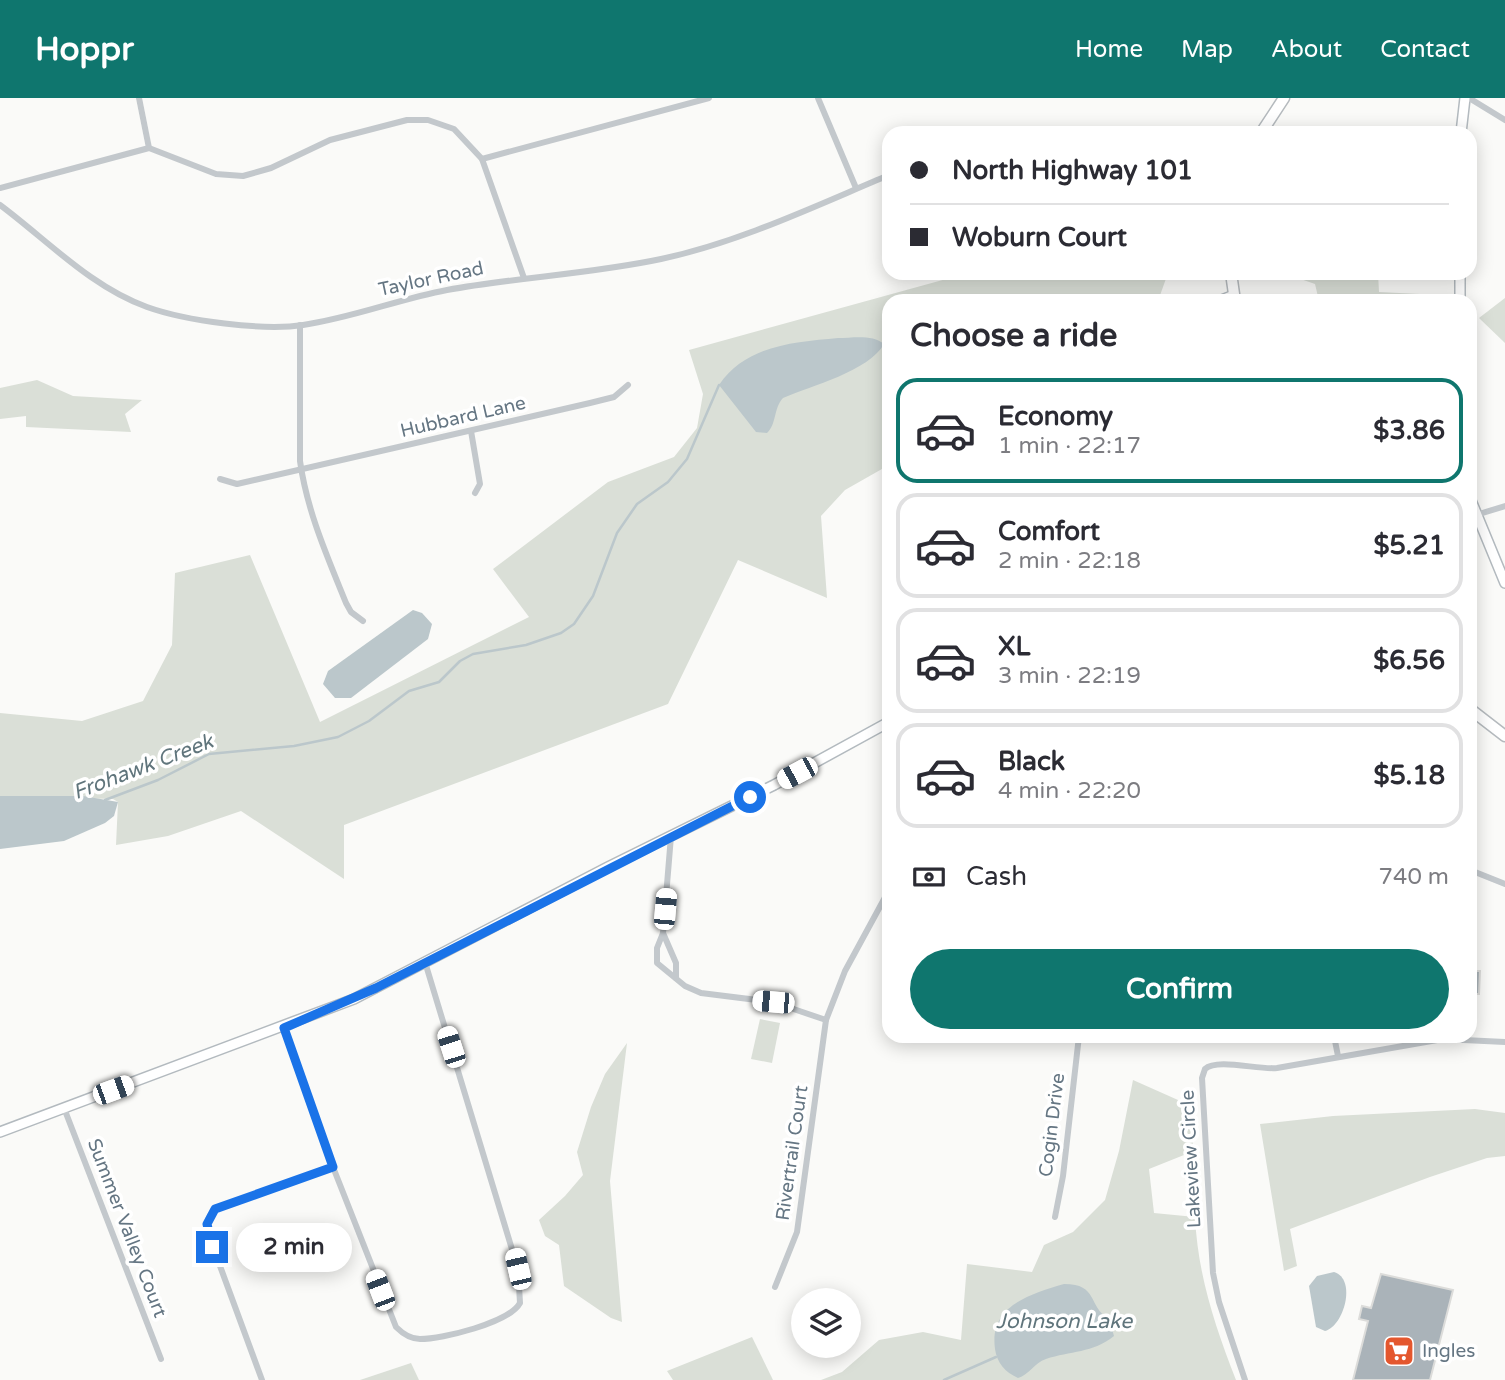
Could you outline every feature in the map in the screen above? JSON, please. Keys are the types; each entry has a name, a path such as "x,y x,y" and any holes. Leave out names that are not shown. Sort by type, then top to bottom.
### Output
{"main road":[{"path":"1266,126 1284,98"},
{"path":"1462,126 1467,98"},
{"path":"1477,517 1505,583"},
{"path":"1477,714 1505,736"},
{"path":"0,1132 284,1028 354,999 785,779 882,726"}],"street":[{"path":"139,98 149,148"},
{"path":"482,159 709,98"},
{"path":"817,98 856,188"},
{"path":"1467,98 1505,120"},
{"path":"0,188 149,148 216,174 243,176 271,168 330,140 373,127 419,119 454,129 482,159 524,278"},
{"name":"Taylor Road","path":"0,205 87,274 129,300 149,308 192,317 266,326 300,325 425,294 635,264 690,252 757,230 882,178"},
{"path":"300,325 301,470 312,518 346,603 351,612 363,621"},
{"name":"Hubbard Lane","path":"220,479 237,484 471,431 614,397 628,385"},
{"path":"471,431 480,484 475,493"},
{"path":"1477,515 1505,506"},
{"path":"671,836 663,933 657,948 657,963 685,986 701,993 773,1002 826,1020"},
{"path":"1477,873 1505,884"},
{"name":"Rivertrail Court","path":"775,1287 797,1232 826,1020 845,971 882,903"},
{"path":"663,933 676,963 676,978"},
{"path":"284,1028 333,1167 390,1315 401,1333 416,1339 443,1336 502,1318 518,1307 521,1284 514,1253 425,962"},
{"name":"Lakeview Circle","path":"1477,1040 1505,1042"},
{"name":"Cogin Drive","path":"1055,1217 1063,1176 1078,1043"},
{"path":"1335,1043 1338,1056"},
{"name":"Lakeview Circle","path":"1245,1380 1219,1302 1213,1273 1203,1071 1211,1064 1267,1069 1414,1043"},
{"name":"Summer Valley Court","path":"64,1108 161,1359"},
{"path":"262,1380 212,1247 207,1228 208,1218 219,1207 333,1167"}],"shaded area":[{"path":"943,280 1166,280 1160,294 892,294"},
{"path":"1303,280 1378,280 1379,292 1420,294 1317,294 1315,284"},
{"path":"882,297 882,469 845,490 821,516 827,598 738,560 668,704 344,825 344,879 241,811 168,836 116,845 118,802 113,799 0,796 0,713 82,721 143,701 172,645 175,573 250,555 320,722 529,617 493,569 608,482 674,457 697,428 703,394 689,350"},
{"path":"1505,298 1505,343 1479,318"},
{"path":"37,380 73,396 142,400 125,414 131,432 26,427 26,416 0,419 0,388"},
{"path":"760,1019 780,1023 772,1063 751,1059"},
{"path":"627,1043 610,1181 622,1322 611,1318 564,1286 559,1245 545,1236 539,1220 583,1175 577,1152 591,1107 605,1074"},
{"path":"1133,1080 1187,1104 1194,1151 1149,1169 1154,1213 1195,1217 1200,1260 1209,1300 1236,1380 821,1380 842,1372 879,1340 923,1332 961,1340 967,1264 1032,1272 1044,1245 1073,1232 1105,1200 1119,1151"},
{"path":"1475,1109 1505,1113 1505,1156 1487,1158 1430,1177 1290,1229 1297,1266 1284,1271 1260,1124 1333,1116"},
{"path":"752,1337 773,1380 673,1380 667,1371"},
{"path":"411,1363 419,1380 360,1380"}],"water":[{"path":"856,337 879,341 882,347 877,354 853,370 783,398 767,433 756,432 719,385 743,361 772,348 805,341"},
{"path":"413,610 422,613 432,624 428,639 351,698 335,698 323,684 328,671"},
{"path":"0,796 83,796 118,802 114,816 105,823 64,841 0,849"},
{"path":"1334,1272 1341,1276 1345,1283 1345,1302 1338,1321 1325,1331 1316,1327 1309,1286 1317,1276"},
{"name":"Johnson Lake","path":"1064,1284 1075,1285 1088,1292 1102,1314 1109,1319 1114,1336 1090,1349 1042,1361 1018,1378 1013,1376 1002,1366 996,1354 995,1334 998,1322 1015,1304 1038,1292"}],"building":[{"path":"1477,971 1480,971 1477,994"},
{"name":"Ingles","path":"1381,1274 1453,1290 1430,1380 1353,1380 1368,1321 1359,1319 1362,1306 1371,1308"}],"waterway":[{"name":"Frohawk Creek","path":"105,800 158,780 209,754 294,746 338,737 369,721 409,691 439,682 460,661 473,654 526,645 561,633 574,624 593,596 617,533 637,504 668,482 687,459 719,385"},
{"path":"944,1380 996,1357"}],"place":[{"name":"Ingles","path":"1399,1351"}],"route":[{"path":"212,1247 207,1224 215,1209 333,1167 284,1028 376,988 750,797"}]}
